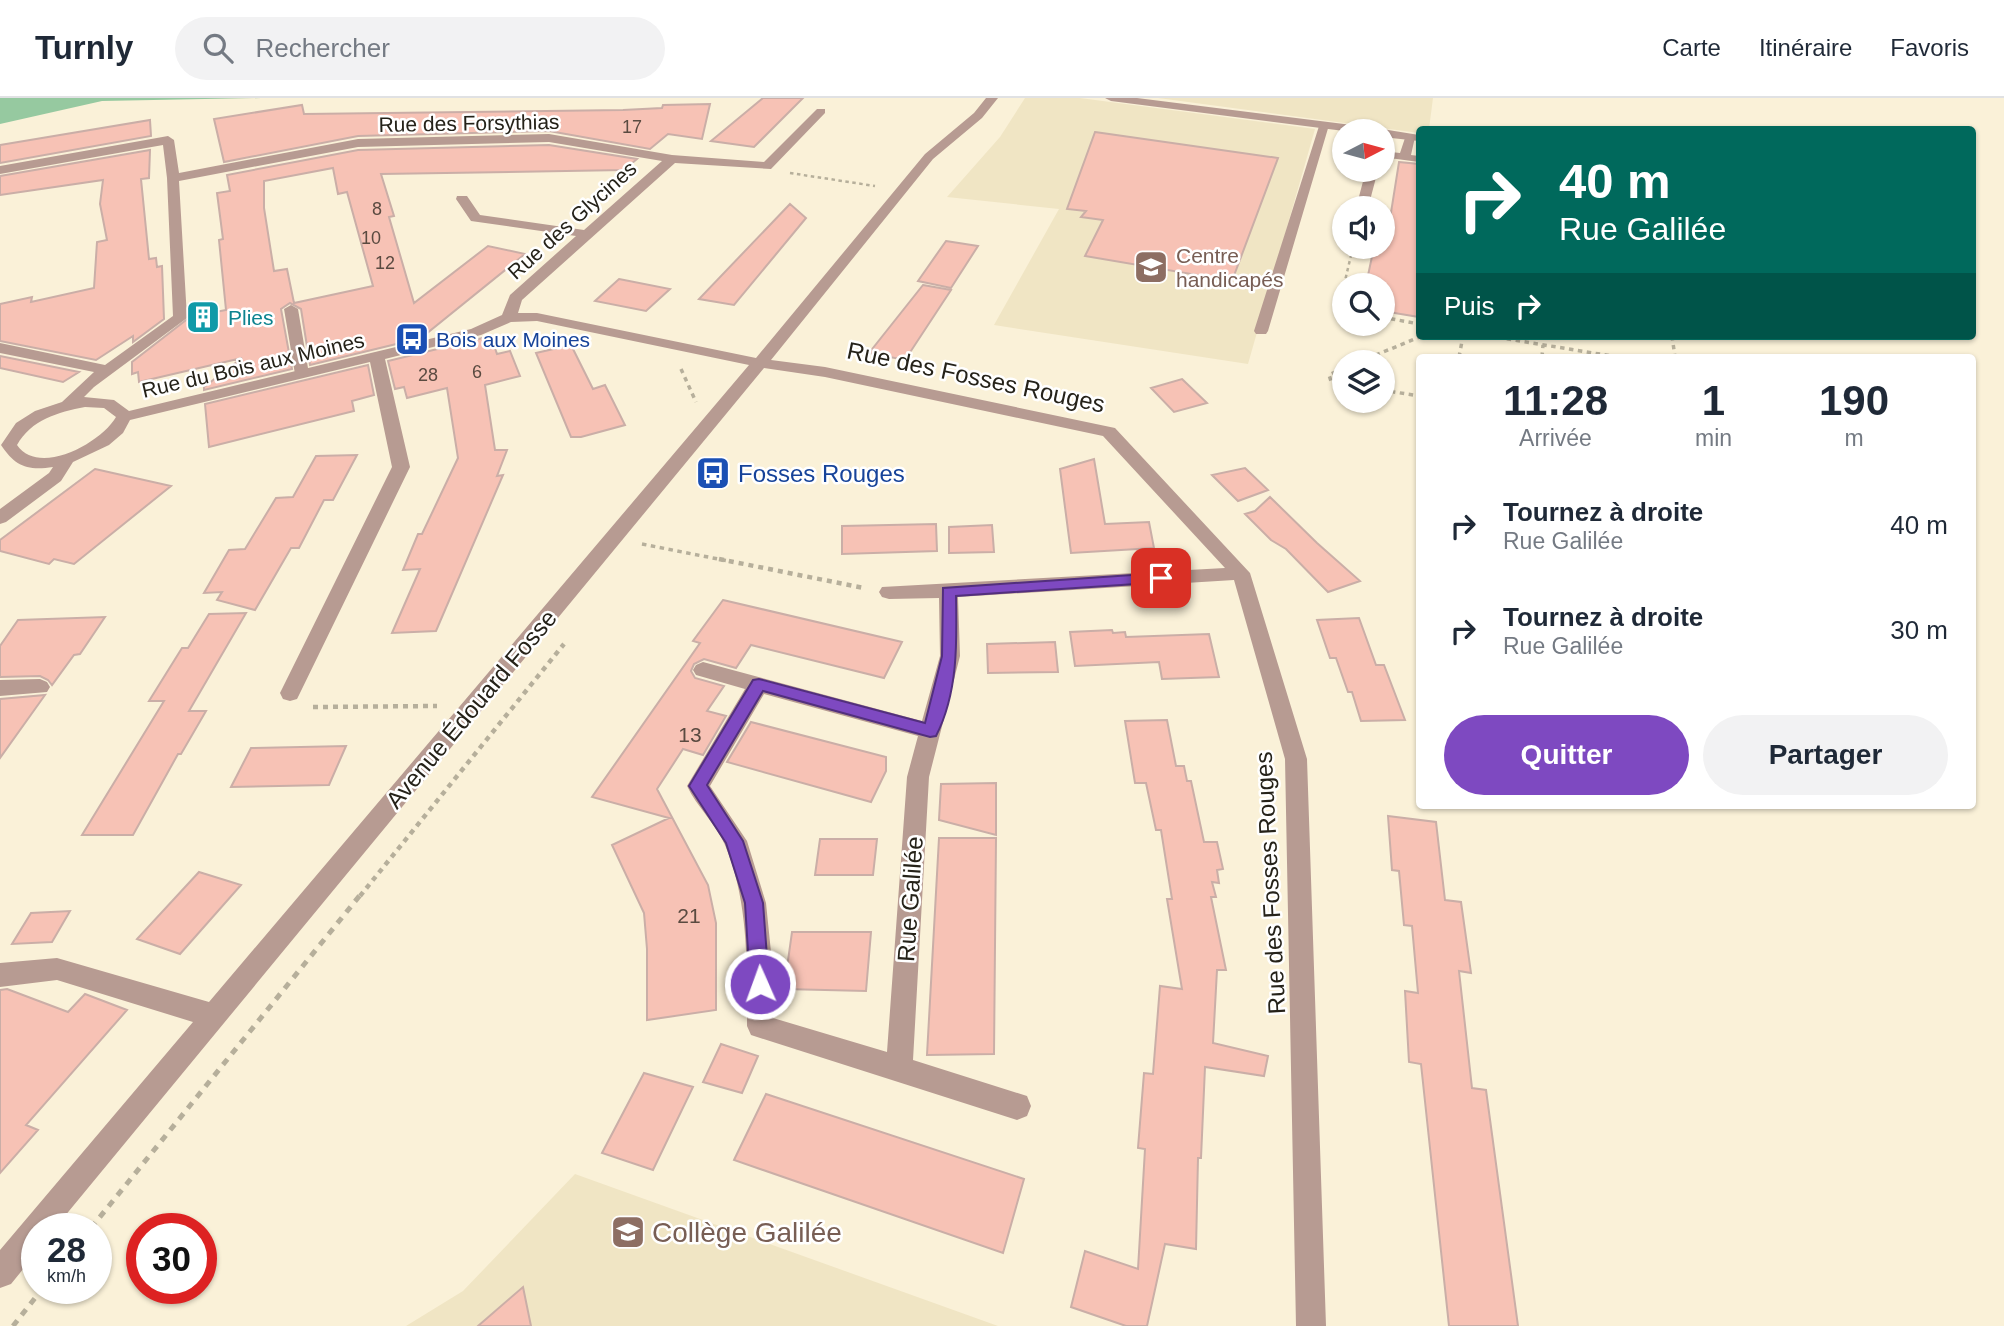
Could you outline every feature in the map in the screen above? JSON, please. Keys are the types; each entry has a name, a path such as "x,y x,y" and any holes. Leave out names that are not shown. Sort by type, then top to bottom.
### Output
{"street":[{"name":"Avenue Édouard Fosse","path":"50,1213 904,190 916,171 945,140 984,111 992,98"},
{"path":"1111,98 1332,126"},
{"path":"767,166 821,111"},
{"name":"Avenue Édouard Fosse","path":"904,190 932,165 987,125"},
{"path":"0,170 168,134 173,178 180,318 88,384 68,405"},
{"path":"1395,135 1414,137"},
{"name":"Rue des Forsythias","path":"173,178 358,144 549,138 672,159 767,166"},
{"name":"Rue des Glycines","path":"509,318 514,298 672,159"},
{"path":"462,199 477,218 587,234"},
{"name":"Rue du Bois aux Moines","path":"124,417 476,332 509,318 537,317 760,363"},
{"path":"0,348 107,370"},
{"path":"290,693 401,467 377,357"},
{"name":"Rue des Fosses Rouges","path":"760,363 824,372 1110,432 1241,573 1296,759 1311,1326"},
{"path":"101,402 113,404 121,410 124,417 114,435 85,453 67,459 32,463 19,459 4,446 28,422 68,405 101,402"},
{"path":"0,519 55,477 67,459"},
{"path":"889,592 948,591 1241,573"},
{"name":"Rue Galilée","path":"899,1069 918,777 950,656 948,591"},
{"path":"703,670 930,731"},
{"path":"759,684 698,786 734,841 754,903 760,962 760,1026 1017,1107"},
{"path":"0,688 40,687"},
{"path":"0,975 57,969 214,1016"},
{"name":"Avenue Édouard Fosse","path":"0,1273 21,1248"}],"lane":[{"path":"1261,331 1324,125"},
{"path":"1405,157 1414,137"},
{"path":"1395,156 1416,159"},
{"path":"290,309 302,374"}],"path":[{"path":"767,166 792,174 904,190"},
{"path":"1395,319 1416,323"},
{"path":"1388,350 1416,338"},
{"path":"1513,340 1599,354"},
{"path":"1542,354 1543,345"},
{"path":"1395,392 1416,396"},
{"path":"634,555 651,533"},
{"path":"615,537 889,592"},
{"path":"104,1213 569,638"},
{"path":"290,693 313,707 474,705 511,711"},
{"path":"13,1326 30,1304"}],"shaded area":[{"name":"Centre handicapés","path":"1025,98 1080,98 1315,129 1248,364 994,325 1059,209 947,197 1000,137"},
{"path":"1158,98 1433,98 1429,126 1416,126 1416,133 1395,130 1395,119 1332,119 1332,121"},
{"name":"Collège Galilée","path":"575,1174 998,1326 406,1326 463,1291"}],"green space":[{"path":"0,98 261,98 102,101 0,124"}],"building":[{"path":"763,98 803,98 754,147 711,141"},
{"path":"710,104 702,139 668,134 650,149 549,131 358,136 224,162 214,119 302,105 304,114 623,110 662,108 663,105"},
{"path":"150,120 151,136 0,163 0,145"},
{"path":"1095,132 1278,158 1232,281 1085,256 1103,220 1081,217 1086,211 1067,209"},
{"path":"549,145 637,159 624,170 381,174 394,216 389,217 414,303 488,246 525,254 421,338 310,365 301,309 290,303 281,309 292,369 204,390 204,387 242,358 139,382 138,372 132,374 132,362 190,317 226,310 219,240 223,239 217,193 230,191 227,175 358,150","holes":["333,168 338,194 347,192 373,286 294,303 287,269 274,271 264,208 264,181"]},
{"path":"150,150 149,178 141,179 149,259 156,258 157,267 162,266 164,319 133,342 133,336 96,360 0,341 0,304 32,297 31,302 94,288 97,242 107,240 100,204 103,180 0,195 0,176"},
{"path":"1399,162 1416,164 1416,317 1395,313 1395,273 1369,273 1371,259 1395,259 1394,196"},
{"path":"790,204 806,218 734,305 699,299"},
{"path":"946,241 978,246 951,288 918,281"},
{"path":"619,279 670,289 646,311 595,301"},
{"path":"923,285 951,290 905,360 869,353"},
{"path":"491,336 497,354 510,351 520,376 485,385 495,450 507,450 497,476 503,475 436,631 392,633 420,569 403,570 418,534 422,534 458,458 447,388 407,398 404,387 395,389 388,361"},
{"path":"571,345 593,389 605,385 625,425 581,437 571,437 536,353"},
{"path":"0,356 79,372 63,382 0,368"},
{"path":"368,365 374,395 352,401 354,411 209,447 205,404"},
{"path":"1182,379 1207,403 1174,412 1151,388"},
{"path":"357,455 333,500 324,500 299,548 291,548 255,610 217,600 222,592 204,593 229,550 245,549 276,498 293,497 316,456"},
{"path":"1094,459 1105,524 1149,522 1154,548 1071,553 1060,469"},
{"path":"1245,468 1268,490 1238,501 1212,475"},
{"path":"95,469 171,486 74,564 54,559 49,564 0,551 0,540"},
{"path":"1270,497 1360,581 1328,592 1286,549 1271,540 1245,514 1255,511"},
{"path":"936,524 937,551 842,554 842,526"},
{"path":"992,525 994,552 949,553 949,527"},
{"path":"723,600 902,642 884,678 751,645 736,668 704,659 694,664 691,671 695,678 724,686 707,711 726,716 703,755 683,749 657,789 708,885 716,923 716,1010 647,1020 644,913 612,845 669,818 592,797 700,643 693,641"},
{"path":"246,613 189,711 206,711 181,754 178,754 133,835 82,835 164,701 149,701 182,648 188,648 209,614"},
{"path":"105,617 80,654 74,655 52,685 40,676 0,677 0,646 18,620"},
{"path":"1359,618 1376,665 1384,665 1405,720 1361,721 1352,692 1348,692 1336,658 1330,658 1317,620"},
{"path":"1112,630 1113,633 1125,632 1126,637 1209,634 1219,677 1162,679 1159,662 1075,666 1070,632"},
{"path":"1055,642 1058,672 988,673 987,644"},
{"path":"45,695 0,758 0,699"},
{"path":"1167,720 1176,766 1184,766 1187,781 1191,781 1204,842 1217,842 1223,869 1217,870 1219,883 1212,882 1216,897 1211,897 1226,970 1217,970 1213,1043 1268,1056 1264,1076 1205,1067 1201,1158 1198,1158 1196,1249 1165,1244 1147,1326 1126,1326 1071,1307 1085,1251 1138,1269 1145,1149 1138,1148 1144,1073 1153,1074 1160,986 1182,989 1167,899 1172,899 1161,830 1156,830 1146,783 1135,783 1125,721"},
{"path":"751,722 886,757 886,771 871,802 727,762"},
{"path":"346,746 329,785 231,787 251,748"},
{"path":"996,783 996,835 939,820 941,784"},
{"path":"1388,816 1436,822 1445,900 1461,902 1471,973 1459,971 1472,1088 1486,1090 1518,1326 1449,1326 1421,1064 1409,1062 1405,991 1418,993 1412,926 1404,925 1399,871 1392,870"},
{"path":"939,838 996,838 994,1054 927,1055"},
{"path":"820,839 877,839 873,875 815,875"},
{"path":"199,872 241,885 180,954 137,939"},
{"path":"70,911 52,942 12,944 31,913"},
{"path":"792,932 871,932 866,991 784,989"},
{"path":"7,989 68,1012 85,994 127,1010 26,1125 38,1130 0,1173 0,990"},
{"path":"721,1044 758,1056 742,1093 703,1082"},
{"path":"644,1073 693,1087 653,1170 602,1153"},
{"path":"766,1094 1024,1179 1003,1253 734,1160"},
{"path":"523,1287 531,1326 478,1326"}],"place":[{"name":"Centre handicapés","path":"1151,267"},
{"name":"Plies","path":"203,317"},
{"name":"Bois aux Moines","path":"412,339"},
{"name":"Fosses Rouges","path":"713,473"},
{"name":"Collège Galilée","path":"628,1232"}],"route":[{"path":"760,984 754,903 734,841 698,786 759,684 930,731 937,713 950,656 948,591 1161,578"}]}
